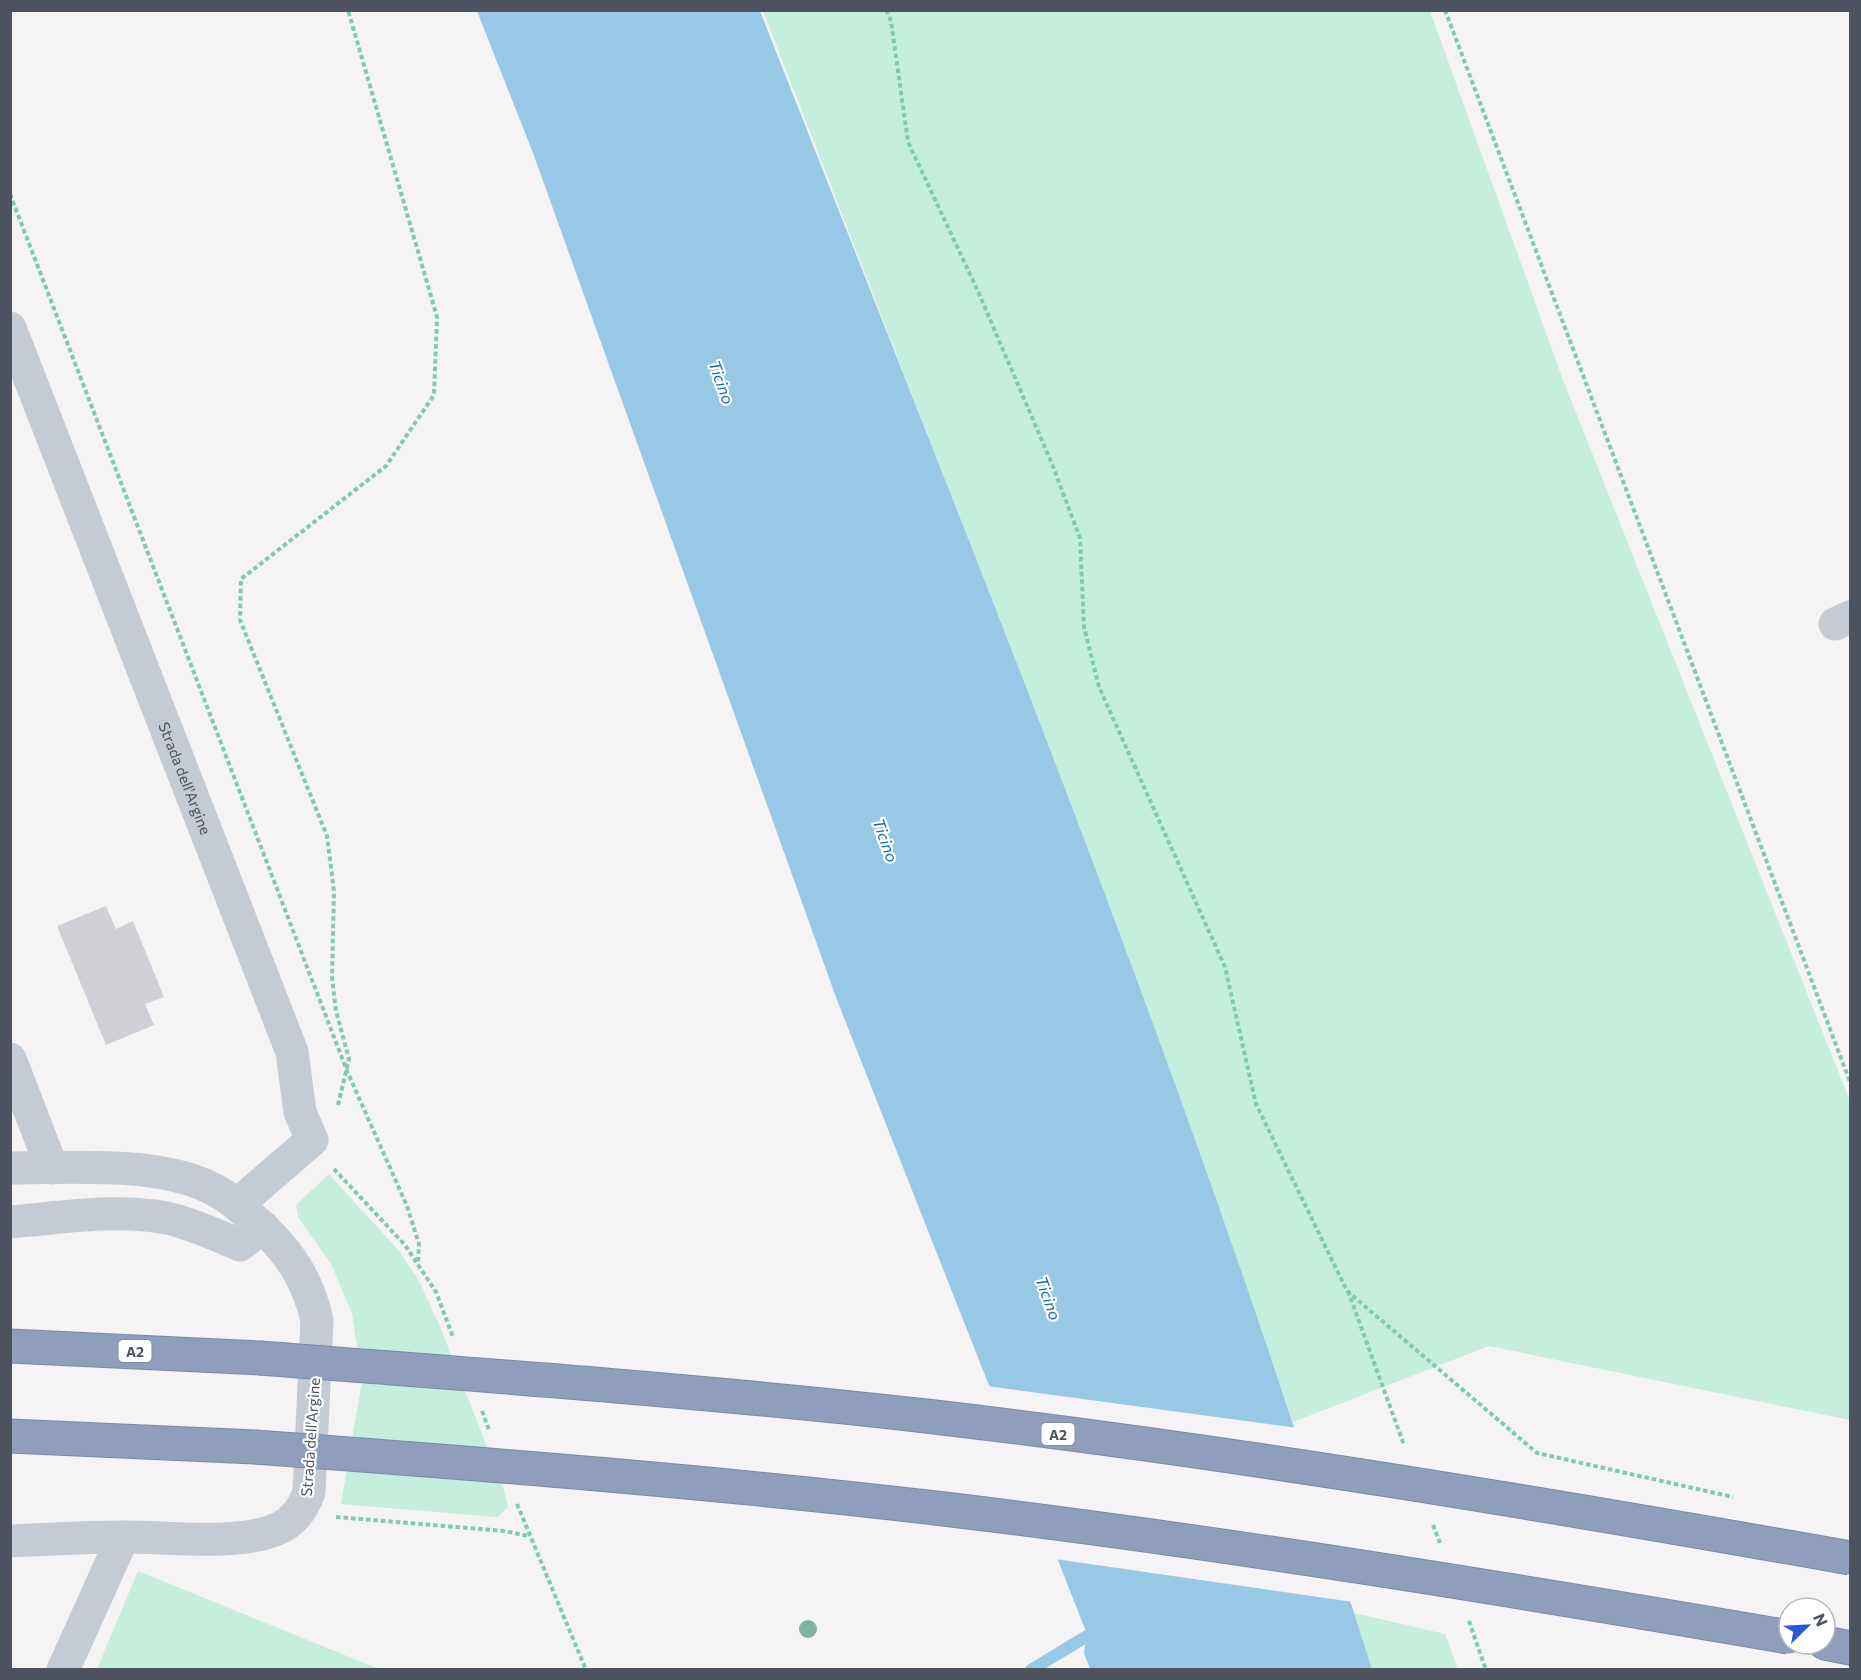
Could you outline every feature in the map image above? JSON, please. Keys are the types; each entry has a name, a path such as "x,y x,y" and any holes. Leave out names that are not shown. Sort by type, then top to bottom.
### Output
{"highway":[{"name":"A2","path":"10,1346 260,1358 549,1380 927,1416 1458,1491 1851,1558"},
{"path":"10,1436 255,1447 673,1481 944,1509 1193,1541 1420,1575 1777,1635"}],"street":[{"name":"Strada dell'Argine","path":"10,328 292,1052 300,1112 312,1140"},
{"path":"10,1059 52,1168"},
{"path":"238,1204 312,1140"},
{"name":"Strada dell'Argine","path":"10,1168 137,1170 178,1176 208,1186 238,1204 290,1256 302,1274 317,1320 309,1492 298,1513 290,1522 264,1534 230,1538 123,1537 10,1541"},
{"path":"10,1222 124,1213 166,1218 196,1226 240,1245 263,1227"},
{"path":"63,1670 123,1537"}],"path":[{"path":"10,194 347,1071 407,1206 419,1244 418,1264 377,1213 319,1154 312,1140 334,1121 347,1071 350,1059 336,1011 332,977 334,891 327,836 240,620 241,579 386,466 434,395 437,317 348,10"},
{"path":"886,10 891,21 908,142 981,300 1052,464 1080,538 1084,627 1099,687 1225,967 1257,1104 1347,1291 1537,1453 1734,1498"},
{"path":"1445,10 1851,1082"},
{"path":"298,1513 504,1531 530,1536"}],"green space":[{"path":"763,11 1430,11 1563,380 1850,1101 1850,1420 1489,1346 1293,1422 1158,1041 989,593"},
{"path":"329,1174 398,1250 418,1279 439,1324 504,1490 508,1507 498,1517 341,1504 362,1381 352,1313 331,1264 298,1217 296,1205"},
{"path":"138,1571 379,1669 97,1669"},
{"path":"1354,1613 1445,1634 1458,1669 1372,1669"}],"water":[{"name":"Ticino","path":"477,11 760,11 968,538 1169,1067 1293,1424 1372,1669 1090,1669 1084,1653 1087,1634 837,1000 533,153"}],"pier":[{"path":"987,1386 1298,1428 1353,1602 1055,1559"}],"building":[{"path":"106,906 116,929 133,921 164,997 145,1004 154,1025 106,1045 57,926"}],"waterway":[{"path":"1031,1670 1102,1627"}]}
